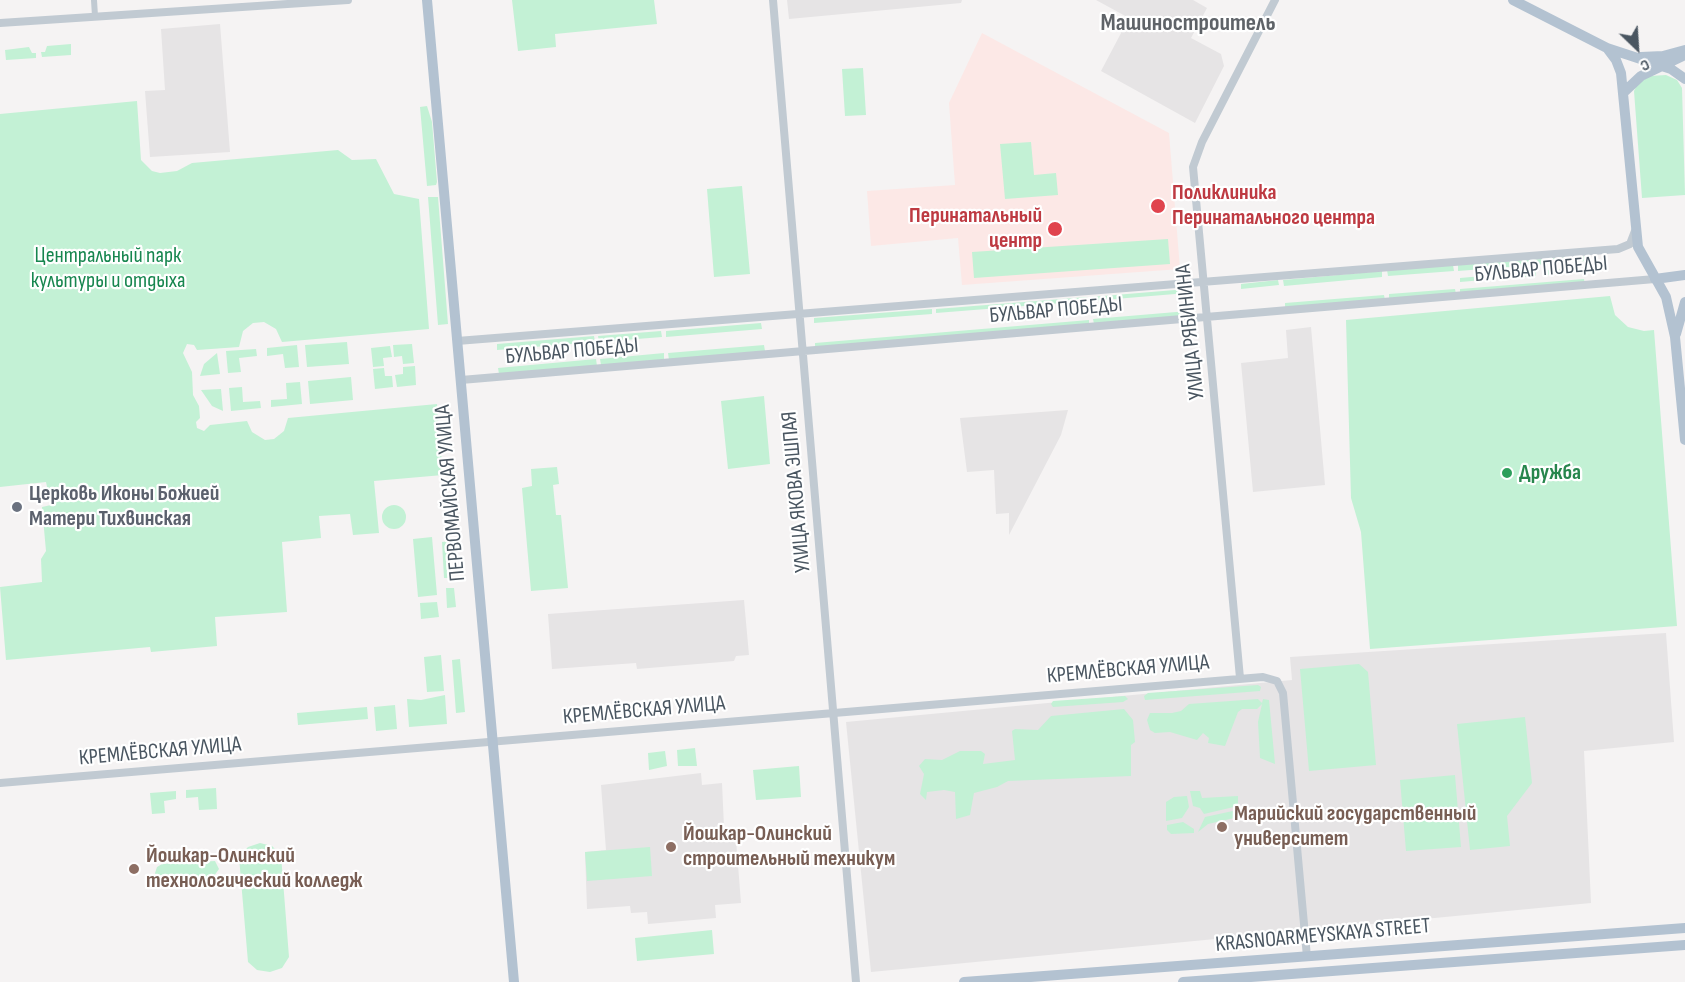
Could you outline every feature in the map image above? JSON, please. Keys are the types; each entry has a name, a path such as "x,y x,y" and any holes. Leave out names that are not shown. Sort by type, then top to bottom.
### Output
{"main road":[{"name":"ПЕРВОМАЙСКАЯ УЛИЦА","path":"427,0 514,982"},
{"path":"1513,0 1607,48 1662,67 1685,79"},
{"path":"1607,48 1620,66 1624,92 1635,231 1641,256 1666,297 1676,337 1685,440"},
{"path":"1631,57 1663,56 1685,50"},
{"path":"1624,92 1641,75 1685,55"},
{"path":"1655,279 1685,275"},
{"path":"1676,337 1685,302"},
{"name":"KRASNOARMEYSKAYA STREET","path":"964,982 1685,928"},
{"name":"KRASNOARMEYSKAYA STREET","path":"1183,982 1309,977 1685,945"},
{"path":"1307,957 1309,977"}],"street":[{"path":"94,0 95,16"},
{"path":"0,23 348,0"},
{"name":"УЛИЦА ЯКОВА ЭШПАЯ","path":"773,0 856,982"},
{"name":"УЛИЦА РЯБИНИНА","path":"1240,678 1193,167 1196,154 1275,0"},
{"name":"БУЛЬВАР ПОБЕДЫ","path":"457,341 1204,284 1391,266 1618,249 1630,244 1635,231"},
{"name":"БУЛЬВАР ПОБЕДЫ","path":"460,380 1655,279"},
{"name":"КРЕМЛЁВСКАЯ УЛИЦА","path":"0,783 1240,678 1272,678 1283,693 1307,957"}],"shaded area":[{"path":"787,0 962,0 961,3 789,19"},
{"path":"1096,0 1193,0 1207,8 1191,38 1221,54 1224,66 1195,123 1101,71 1129,18"},
{"path":"220,24 230,152 150,157 145,91 165,90 161,29"},
{"path":"982,33 1169,133 1180,269 962,285 958,238 871,246 867,191 955,185 949,103"},
{"path":"1311,327 1325,485 1253,492 1241,363 1288,358 1286,330"},
{"path":"1068,410 1061,435 1009,535 1009,513 996,514 994,470 967,472 960,418"},
{"path":"744,600 749,655 736,656 734,661 637,669 636,663 552,669 548,614"},
{"name":"Марийский государственный университет","path":"1666,633 1674,742 1584,751 1591,903 871,972 846,722 1292,680 1290,657"},
{"name":"Йошкар-Олинский строительный техникум","path":"701,773 702,785 722,783 724,827 735,827 741,903 715,905 716,918 648,924 647,912 631,913 630,906 587,909 585,852 606,850 601,785"}],"green space":[{"path":"512,0 654,0 657,24 555,34 556,47 518,51"},
{"path":"71,44 71,55 42,57 41,52 45,52 47,46"},
{"path":"29,47 32,53 36,53 36,58 6,60 5,50"},
{"path":"863,68 866,115 845,116 842,69"},
{"path":"1666,75 1677,80 1682,88 1685,195 1642,198 1634,91 1638,83 1650,76"},
{"name":"Центральный парк культуры и отдыха","path":"137,101 141,160 152,171 160,173 177,171 192,163 338,150 352,160 376,159 394,194 419,199 429,329 282,342 276,329 264,322 253,323 243,331 239,347 197,350 194,345 187,344 183,353 192,372 193,395 199,406 200,418 196,422 197,428 204,431 210,425 247,421 252,432 265,440 274,439 284,431 288,418 437,404 443,475 374,481 379,533 353,535 350,514 319,516 321,538 282,542 287,612 215,617 217,646 151,652 150,647 6,660 0,587 42,582 41,559 46,551 42,507 51,505 46,482 0,487 0,114"},
{"path":"427,106 432,122 437,182 436,185 427,186 420,107"},
{"path":"1031,142 1034,175 1056,173 1058,195 1005,199 1000,144"},
{"path":"742,186 750,274 714,277 707,189"},
{"path":"428,197 438,197 448,324 438,325"},
{"path":"1168,239 1170,264 974,278 972,252"},
{"path":"1584,256 1585,261 1458,271 1458,265"},
{"path":"1453,265 1454,271 1388,276 1387,270"},
{"path":"1579,268 1579,272 1546,275 1546,270"},
{"path":"1382,271 1382,277 1284,286 1283,280"},
{"path":"1536,271 1536,276 1505,278 1505,274"},
{"path":"1494,275 1495,279 1460,282 1460,278"},
{"path":"1584,279 1585,284 1460,294 1460,289"},
{"path":"1278,280 1279,285 1241,289 1241,284"},
{"path":"1187,289 1187,293 1091,301 1091,297"},
{"path":"1455,289 1456,294 1389,299 1389,294"},
{"path":"1384,295 1385,300 1285,309 1285,303"},
{"name":"Дружба","path":"1610,296 1615,315 1628,327 1644,331 1654,330 1677,626 1370,649 1361,532 1351,498 1346,320"},
{"path":"1087,297 1087,301 936,313 936,309"},
{"path":"932,309 932,314 814,323 814,318"},
{"path":"1188,311 1189,316 1094,324 1093,319"},
{"path":"1089,320 1089,324 815,347 815,343"},
{"path":"761,323 762,329 666,337 666,331"},
{"path":"661,331 662,337 599,342 598,336"},
{"path":"594,336 595,342 497,350 497,344"},
{"path":"347,342 349,364 307,367 305,345"},
{"path":"412,344 414,363 403,364 402,356 394,357 393,345"},
{"path":"297,345 299,367 285,368 283,354 267,356 267,348"},
{"path":"764,345 765,351 669,360 668,353"},
{"path":"390,346 392,357 383,358 384,366 373,367 371,348"},
{"path":"256,349 257,356 239,358 241,372 228,373 226,351"},
{"path":"217,353 220,374 200,376 204,364"},
{"path":"664,353 664,360 601,365 600,359"},
{"path":"596,359 597,366 499,374 498,368"},
{"path":"415,366 416,385 397,387 395,375 403,374 403,367"},
{"path":"384,368 385,376 392,376 393,387 375,389 373,369"},
{"path":"351,377 353,400 310,404 308,381"},
{"path":"300,382 302,404 271,407 271,400 287,399 286,383"},
{"path":"242,387 243,402 260,401 261,408 231,411 229,388"},
{"path":"221,389 223,411 212,406 201,390"},
{"path":"764,396 770,464 728,469 721,401"},
{"path":"557,467 559,484 553,485 556,515 561,515 568,588 531,591 522,488 532,486 531,469"},
{"path":"394,505 402,509 406,517 402,525 394,529 386,525 382,517 386,509"},
{"path":"432,537 437,595 418,597 413,539"},
{"path":"450,541 453,578 444,578 442,542"},
{"path":"446,588 454,588 456,607 447,608"},
{"path":"437,602 439,617 421,619 420,603"},
{"path":"441,655 444,691 427,692 424,657"},
{"path":"460,659 465,712 456,713 452,660"},
{"path":"1359,664 1368,672 1376,765 1309,771 1300,669"},
{"path":"1258,685 1261,687 1260,691 1145,700 1144,696 1148,693"},
{"path":"445,695 447,724 409,727 407,699 421,700"},
{"path":"1125,696 1128,699 1123,702 1053,707 1051,704 1053,701"},
{"path":"1258,699 1262,703 1263,699 1269,700 1275,764 1260,758 1258,722 1262,704 1257,709 1242,709 1238,712 1225,746 1208,743 1209,738 1203,733 1197,740 1170,732 1155,733 1150,730 1147,720 1150,713 1181,711 1189,704"},
{"path":"395,705 397,729 376,731 374,707"},
{"path":"367,707 368,719 298,725 297,713"},
{"path":"1124,709 1133,720 1135,742 1131,745 1131,776 1008,781 997,787 974,793 970,815 956,819 955,792 944,790 927,792 926,800 920,794 924,774 919,766 925,759 942,760 960,751 981,751 985,754 983,764 1015,760 1012,731 1015,729 1038,730 1051,716"},
{"path":"1525,717 1532,783 1507,816 1510,846 1470,850 1457,724"},
{"path":"695,748 697,766 678,766 677,750"},
{"path":"665,751 667,766 649,770 648,753"},
{"path":"799,766 801,797 756,800 753,770"},
{"path":"1455,775 1461,847 1406,851 1400,780"},
{"path":"216,788 217,809 199,810 198,797 186,798 186,790"},
{"path":"176,791 176,799 164,801 165,813 152,814 150,793"},
{"path":"1190,791 1200,791 1202,798 1238,796 1238,806 1204,814 1200,808 1193,806"},
{"path":"1187,796 1189,807 1182,818 1166,821 1166,802 1174,797"},
{"path":"1242,809 1243,816 1208,824 1198,832 1205,817"},
{"path":"1183,822 1194,829 1194,833 1171,834 1167,830 1167,825"},
{"path":"260,843 272,846 281,855 289,957 282,968 270,972 257,970 248,962 239,857 248,847"},
{"path":"650,847 652,876 587,881 585,852"},
{"path":"215,861 219,869 214,876 164,880 158,879 155,873 157,867 162,864"},
{"path":"712,930 714,954 637,961 635,938"}],"place":[{"name":"Поликлиника Перинатального центра","path":"1158,206"},
{"name":"Перинатальный центр","path":"1055,229"},
{"name":"Дружба","path":"1507,473"},
{"name":"Церковь Иконы Божией Матери Тихвинская","path":"17,507"},
{"name":"Марийский государственный университет","path":"1222,827"},
{"name":"Йошкар-Олинский строительный техникум","path":"671,847"},
{"name":"Йошкар-Олинский технологический колледж","path":"134,869"}],"district":[{"name":"Машиностроитель","path":"1188,24"}]}
